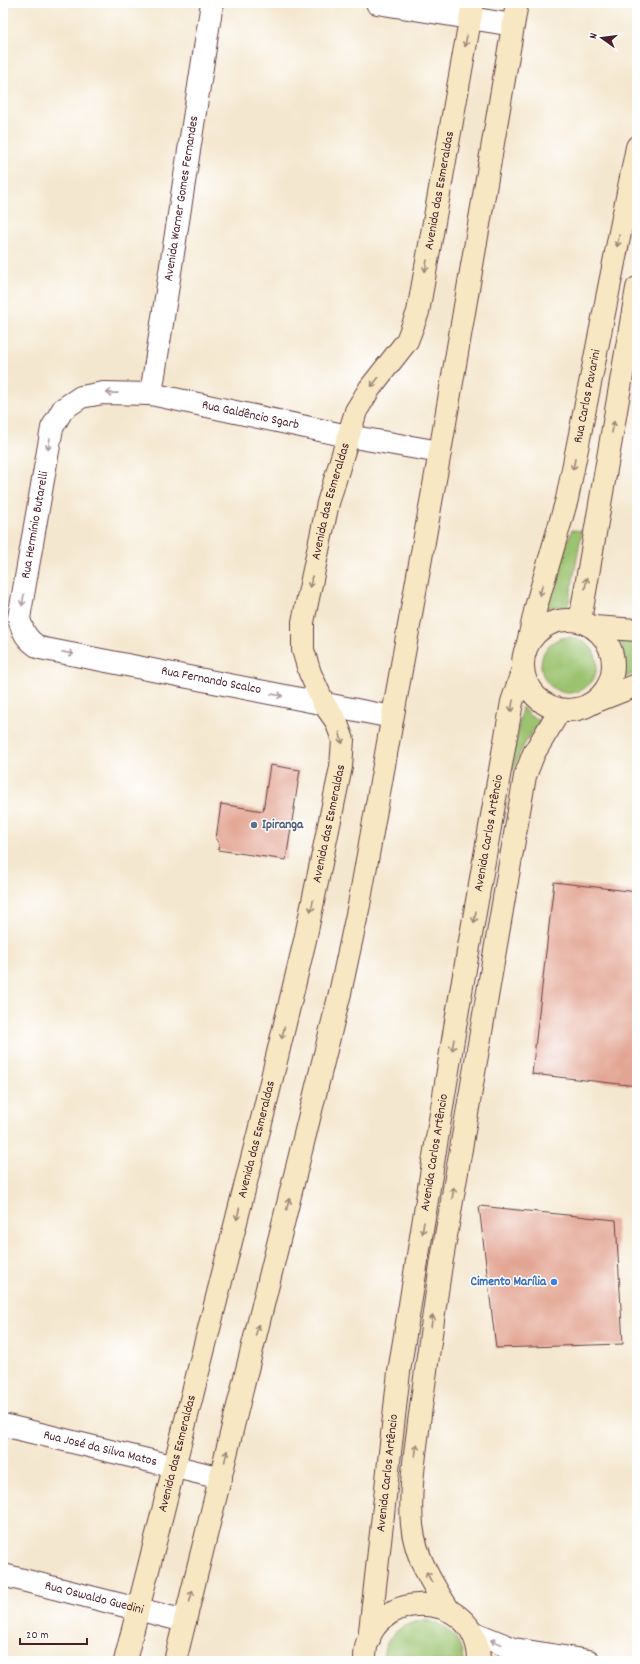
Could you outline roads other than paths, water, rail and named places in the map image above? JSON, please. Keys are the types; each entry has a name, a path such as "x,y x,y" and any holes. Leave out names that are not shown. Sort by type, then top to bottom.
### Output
{"main road":[{"path":"175,1661 340,993 359,905 440,452 517,3"},
{"name":"Avenida das Esmeraldas","path":"125,1661 266,1104 304,940 341,767 343,740 336,720 324,704 310,673 303,650 303,622 328,503 356,411 370,388 408,342 418,312 472,11"},
{"name":"Rua Carlos Pavarini","path":"528,643 535,611 567,499 630,219 637,147"},
{"path":"587,624 599,504 637,288"},
{"path":"567,499 599,504"},
{"path":"637,630 587,624 565,619 550,623 537,631 528,643 522,669 526,683 535,696 546,705 560,710 582,708 637,685"},
{"path":"587,624 604,637 611,650 613,665 611,680 604,693 592,703"},
{"name":"Avenida Carlos Artêncio","path":"366,1654 399,1372 465,970 512,702 522,669"},
{"name":"Avenida Carlos Artêncio","path":"449,1610 428,1575 418,1553 412,1527 411,1505 414,1465 429,1343 477,1049 525,776 534,753 560,710"},
{"path":"366,1654 377,1626 388,1615 402,1607 418,1604 432,1605 449,1610 462,1619 472,1632 479,1650 479,1661"}],"street":[{"name":"Avenida Warner Gomes Fernandes","path":"151,394 212,3"},
{"path":"376,3 472,11 513,25"},
{"name":"Rua Galdêncio Sgarb","path":"63,409 81,397 104,392 151,394 348,436 440,452"},
{"name":"Rua Hermínio Butarelli","path":"30,642 22,632 19,618 52,428 63,409"},
{"name":"Rua Fernando Scalco","path":"30,642 40,648 392,717"},
{"name":"Rua José da Silva Matos","path":"3,1425 174,1468 221,1478"},
{"name":"Rua Oswaldo Guedini","path":"3,1575 185,1621"},
{"path":"472,1632 514,1649 589,1661"}],"place":[{"name":"Ipiranga","path":"254,825"},
{"name":"Cimento Marília","path":"554,1282"}]}
